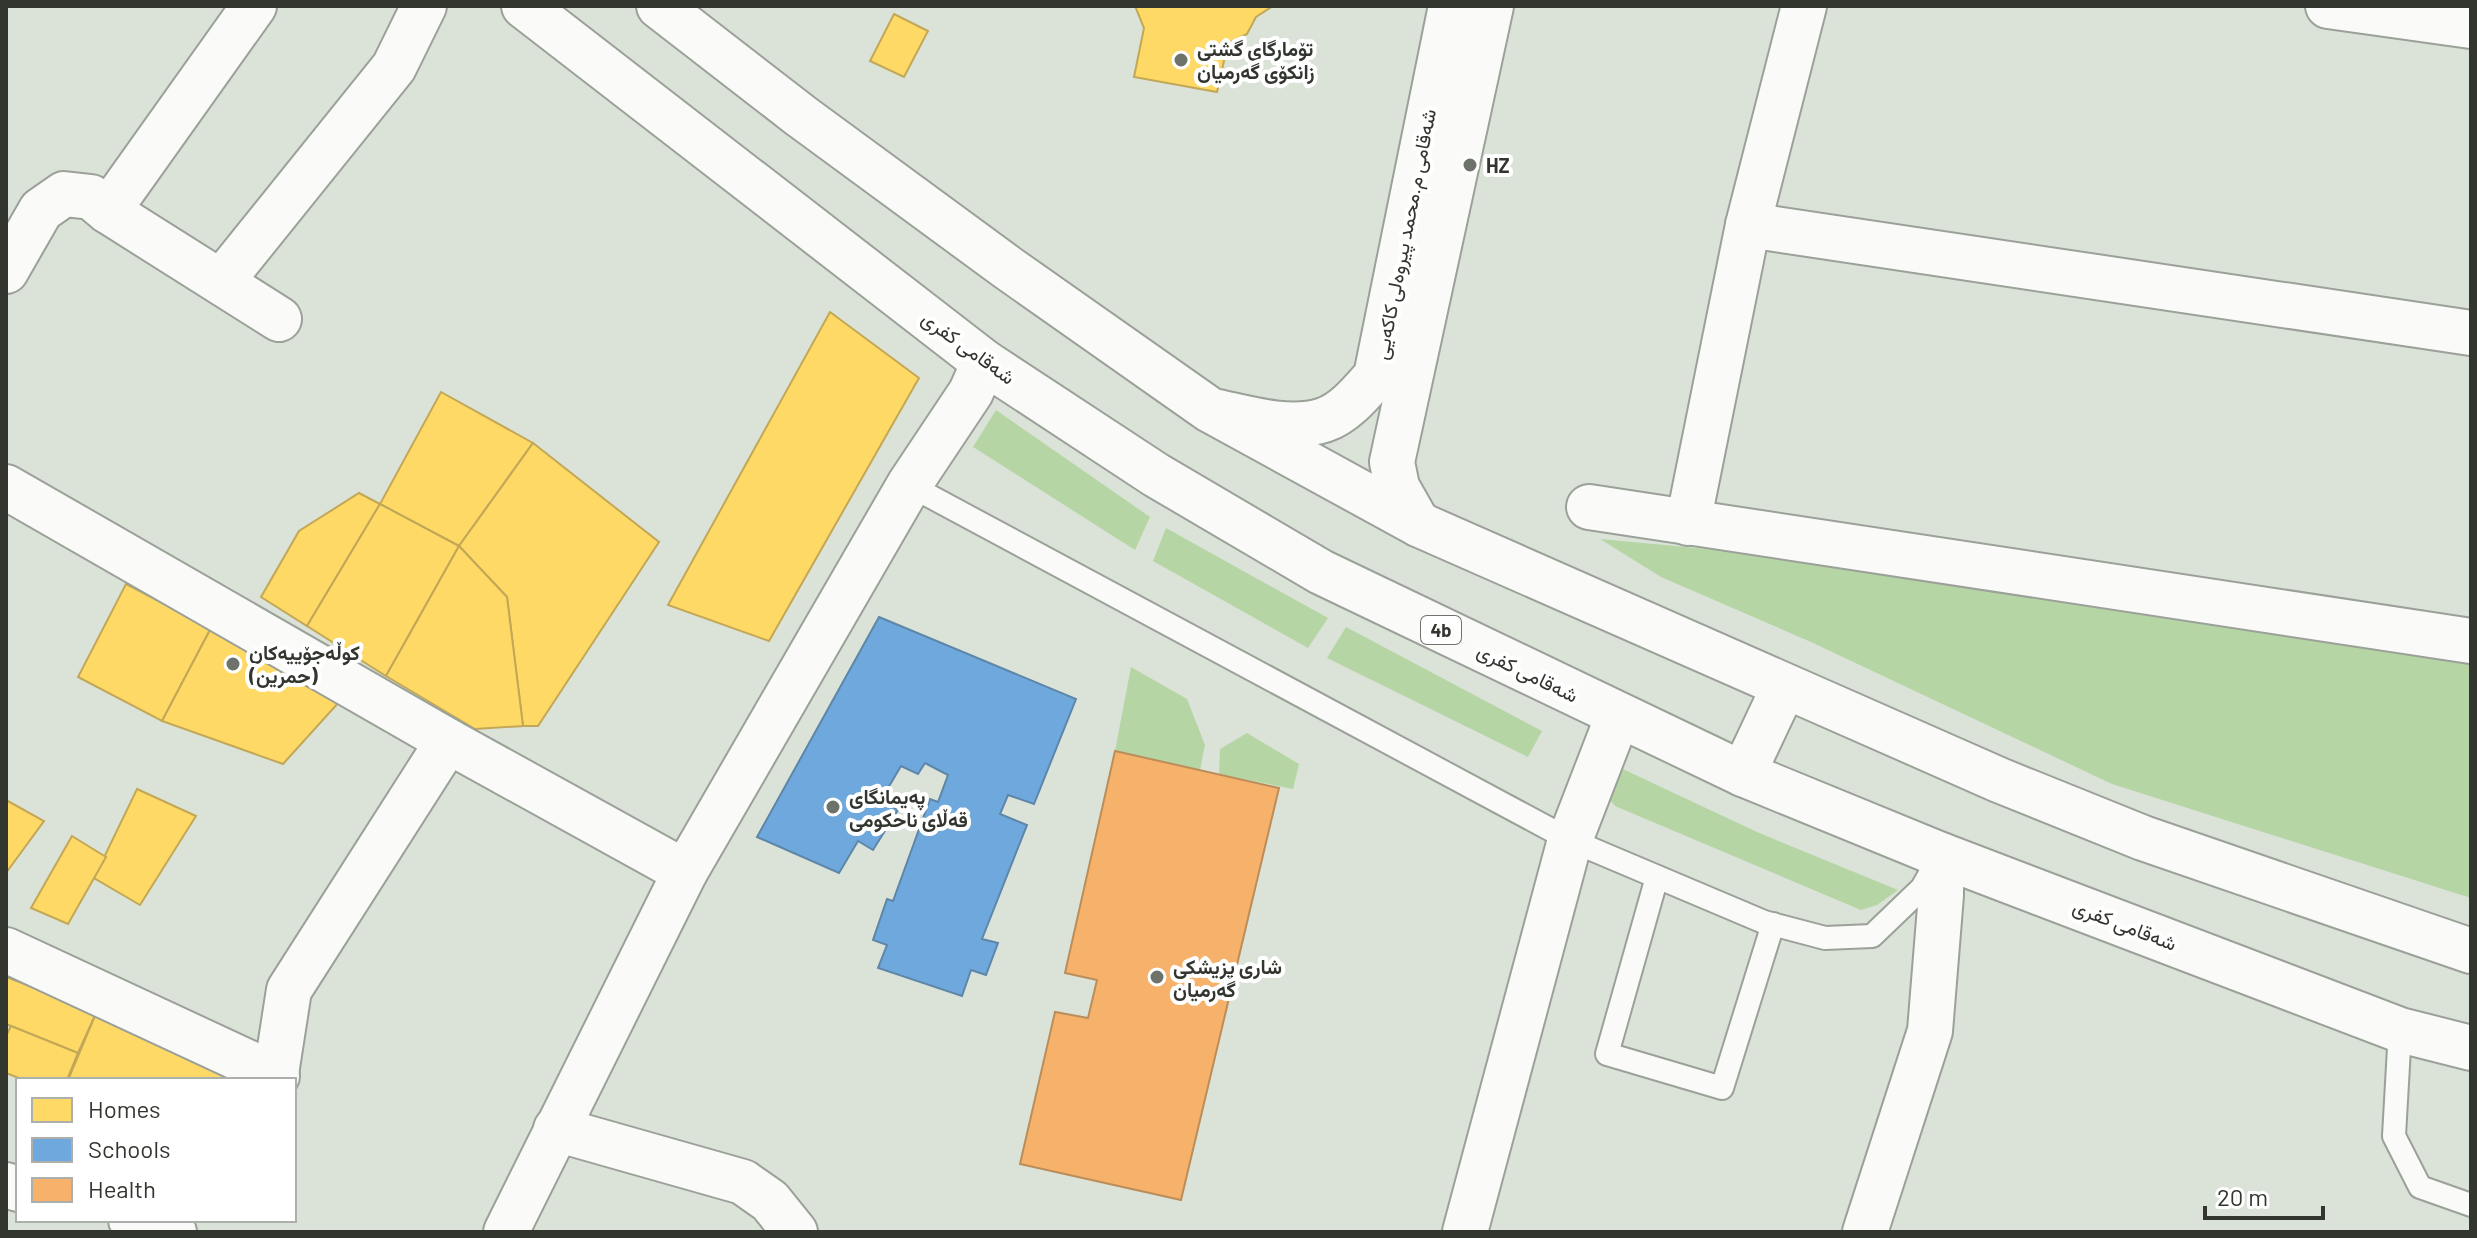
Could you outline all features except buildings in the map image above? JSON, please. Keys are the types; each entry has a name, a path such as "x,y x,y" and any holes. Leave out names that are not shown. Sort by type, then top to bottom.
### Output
{"main road":[{"path":"108,211 254,6"},
{"path":"221,282 394,67 424,6"},
{"name":"شەقامی کفری","path":"524,6 984,362 1156,475 1321,572 1743,774 1941,855 2400,1030 2471,1048"},
{"path":"659,6 801,116 1210,410 1418,524 1999,780 2143,838 2471,951"},
{"name":"شەقامی م.محمد پیروەلی کاکەیی","path":"1210,410 1297,424 1325,420 1355,400 1376,376 1451,6"},
{"name":"شەقامی م.محمد پیروەلی کاکەیی","path":"1418,524 1397,487 1392,462 1491,6"},
{"path":"1688,523 1748,225 1804,6"},
{"path":"2328,6 2471,26"},
{"path":"6,271 41,210 64,194 91,197 108,211 279,319"},
{"path":"1748,225 2471,333"},
{"path":"506,1232 685,872 909,485 971,392 984,362"},
{"path":"6,487 448,741 685,872"},
{"path":"1589,507 2471,641"},
{"path":"1743,774 1784,687"},
{"path":"1465,1232 1570,840 1618,716"},
{"path":"6,950 276,1078 289,990 448,741"},
{"path":"1865,1232 1930,1031 1941,895 1941,855"},
{"path":"556,1129 743,1182 770,1201 795,1232"},
{"path":"138,1222 174,1232"}],"lane":[{"path":"909,485 1570,840 1773,924 1825,938 1872,936 1922,888 1941,855"},
{"path":"1657,877 1607,1054 1722,1088 1773,924"},
{"path":"2400,1030 2394,1136 2420,1187 2471,1205"}],"green space":[{"path":"996,410 1150,517 1135,550 973,447"},
{"path":"1166,528 1328,618 1308,648 1153,561"},
{"path":"1600,539 1814,559 2471,662 2471,898 2112,784 1811,642 1661,577"},
{"path":"1346,627 1542,731 1528,757 1327,658"},
{"path":"1131,667 1187,699 1205,745 1200,770 1115,751"},
{"path":"1247,733 1299,764 1293,789 1219,774 1220,749"},
{"path":"1610,763 1757,832 1898,890 1877,905 1861,910 1615,806 1606,796"}],"place":[{"name":"تۆمارگای گشتی زانکۆی گەرمیان","path":"1181,60"},
{"name":"HZ","path":"1470,165"},
{"name":"کوڵەجۆییەکان (حمرین)","path":"233,664"},
{"name":"پەیمانگای قەڵای ناحکومی","path":"833,807"},
{"name":"شاری پزیشکی گەرمیان","path":"1157,977"}]}
